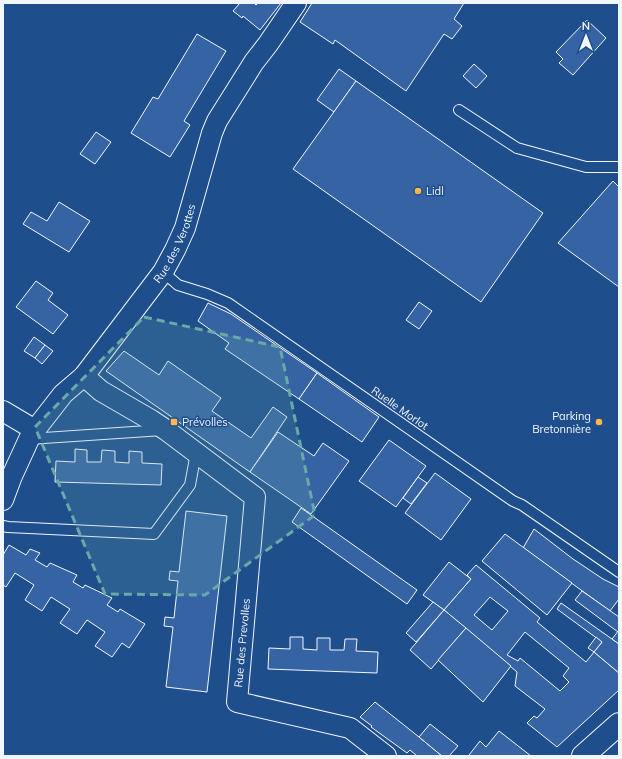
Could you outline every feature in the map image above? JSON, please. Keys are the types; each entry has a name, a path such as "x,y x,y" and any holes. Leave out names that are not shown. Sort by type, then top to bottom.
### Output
{"main road":[{"path":"584,756 619,724"}],"street":[{"name":"Rue des Verottes","path":"3,500 8,474 32,434 63,394 84,376 163,272 185,228 212,133 217,121 254,62 296,3"},
{"name":"Rue des Prevolles","path":"84,376 101,391 166,430 255,497 237,702 350,728 386,756"},
{"path":"3,411 32,434"}],"lane":[{"path":"459,110 517,148 586,167 619,167"},
{"name":"Ruelle Morlot","path":"163,272 178,286 207,294 228,303 512,501 522,505 619,572"},
{"path":"32,434 166,430"},
{"path":"3,526 154,534 190,485 196,453"}],"highlighted area":[{"path":"144,317 280,347 315,515 205,595 105,594 35,427"}],"building":[{"path":"240,3 254,3 256,5 258,3 281,3 260,30 243,16 242,18 233,11"},
{"path":"312,3 464,3 454,19 462,26 452,39 444,34 406,91 335,40 333,44 300,22"},
{"path":"587,20 606,38 573,75 559,63 563,59 556,52"},
{"path":"197,34 226,51 184,121 190,125 170,157 131,133 153,97 158,99"},
{"path":"474,64 487,76 476,88 463,76"},
{"path":"339,69 356,81 334,112 317,100"},
{"name":"Lidl","path":"356,81 543,213 481,302 293,169"},
{"path":"96,132 111,142 95,164 80,154"},
{"path":"613,181 619,187 619,287 558,243"},
{"path":"59,202 90,221 69,252 23,224 31,212 47,221"},
{"path":"36,281 53,293 48,300 68,315 53,334 16,307"},
{"path":"419,302 432,311 419,329 406,320"},
{"path":"208,303 231,314 317,373 299,399 225,349 229,343 198,321"},
{"path":"34,337 45,345 35,358 24,351"},
{"path":"45,345 53,351 42,364 35,358"},
{"path":"124,351 159,375 168,361 221,398 212,411 251,438 273,407 287,417 250,472 106,371"},
{"path":"317,373 379,417 362,442 299,399"},
{"path":"278,432 314,456 323,443 349,461 311,514 250,472"},
{"path":"389,440 426,466 396,507 359,481"},
{"path":"75,449 87,450 87,462 101,462 102,450 115,451 115,462 129,463 129,451 142,452 142,463 162,464 161,485 55,482 56,461 75,462"},
{"path":"435,473 471,499 441,540 405,513"},
{"path":"418,477 427,483 411,504 403,498"},
{"path":"301,508 417,590 407,604 292,522"},
{"path":"186,511 227,516 207,692 166,687 173,627 164,626 165,617 174,618 178,581 169,580 170,571 179,572"},
{"path":"534,529 573,559 603,579 619,587 619,599 610,611 523,548"},
{"path":"505,534 572,583 547,615 482,561"},
{"path":"9,545 26,555 30,549 40,553 35,560 47,567 50,563 77,575 73,582 83,588 85,585 112,598 107,605 118,612 120,609 145,624 129,648 122,643 112,657 95,646 105,632 87,620 77,634 60,623 70,609 51,597 42,611 25,600 34,585 15,573 6,587 3,585 3,555"},
{"path":"449,562 471,579 444,610 423,595"},
{"path":"476,565 540,618 537,622 586,662 594,652 619,673 619,690 557,747 527,723 534,716 537,718 545,709 515,686 517,672 444,610 471,579 467,575","holes":["490,597 508,611 492,630 474,615","525,632 569,668 563,676 569,682 560,691 520,658 518,661 507,655"]},
{"path":"582,591 619,617 618,632 575,600"},
{"path":"433,602 444,610 416,642 406,633"},
{"path":"561,603 619,644 619,673 594,652 602,642 557,609"},
{"path":"444,610 466,628 431,669 410,650"},
{"path":"466,628 511,666 483,702 438,660"},
{"path":"619,630 619,644 612,639"},
{"path":"290,637 303,637 303,649 317,650 317,638 330,638 330,650 344,650 345,639 357,639 356,651 378,652 377,673 268,669 269,648 290,649"},
{"path":"596,637 602,642 594,652 588,648"},
{"path":"375,702 442,756 417,756 410,750 407,753 371,727 372,726 360,717"},
{"path":"430,724 458,746 449,756 442,756 419,737"},
{"path":"499,731 531,756 469,755 480,741 486,747"}],"place":[{"name":"Lidl","path":"418,191"},
{"name":"Prévolles","path":"174,422"},
{"name":"Parking Bretonnière","path":"599,422"}]}
